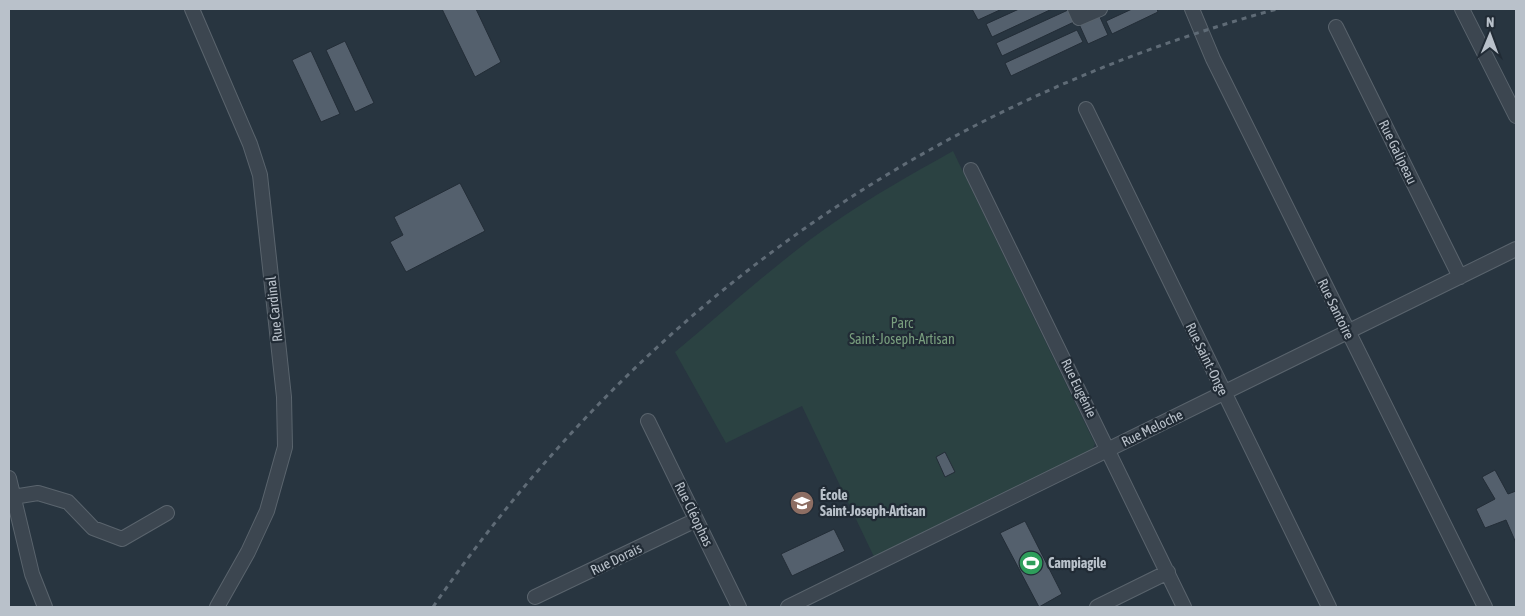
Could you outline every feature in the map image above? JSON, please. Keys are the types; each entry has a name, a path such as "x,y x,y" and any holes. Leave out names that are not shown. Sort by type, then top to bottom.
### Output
{"street":[{"name":"Rue Cardinal","path":"192,9 246,136 260,174 284,398 285,447 267,511 248,552 217,607"},
{"path":"1075,9 1080,18 1100,9"},
{"name":"Rue Santoire","path":"1192,9 1213,60 1485,607"},
{"path":"1462,9 1516,116"},
{"name":"Rue Galipeau","path":"1336,27 1460,277"},
{"name":"Rue Saint-Onge","path":"1086,109 1223,394 1329,607"},
{"name":"Rue Eugénie","path":"971,170 1184,607"},
{"name":"Rue Meloche","path":"788,607 1516,250"},
{"name":"Rue Cléophas","path":"648,421 739,607"},
{"path":"9,478 32,574 45,607"},
{"path":"13,497 38,493 68,502 93,528 122,540 167,513"},
{"name":"Rue Dorais","path":"535,597 696,520"},
{"path":"1097,607 1168,572"}],"green space":[{"name":"Parc Saint-Joseph-Artisan","path":"953,151 1095,444 1092,450 877,563 802,406 726,443 675,352 772,270 812,239 877,195"}],"building":[{"path":"442,9 476,9 501,62 475,77"},
{"path":"972,9 1002,9 978,20"},
{"path":"1019,9 1052,9 992,37 986,24"},
{"path":"1132,9 1157,9 1158,12 1112,34 1106,21"},
{"path":"1068,10 1074,22 1002,56 996,43"},
{"path":"1099,15 1108,35 1088,44 1079,24"},
{"path":"1077,30 1083,42 1011,76 1005,63"},
{"path":"345,41 374,103 355,112 326,50"},
{"path":"311,51 340,114 321,122 292,60"},
{"path":"460,183 485,231 406,272 390,242 403,235 394,217"},
{"path":"945,452 955,472 945,477 936,457"},
{"path":"1495,470 1508,494 1516,491 1516,543 1506,520 1485,528 1476,509 1495,499 1482,477"},
{"name":"Campiagile","path":"1025,521 1062,594 1039,607 1000,533"},
{"path":"834,529 845,551 792,576 781,554"}],"railway":[{"path":"433,607 514,499 603,400 698,311 800,232 909,161 1025,101 1148,50 1277,9"}],"place":[{"name":"École Saint-Joseph-Artisan","path":"802,503"},
{"name":"Campiagile","path":"1031,563"}]}
